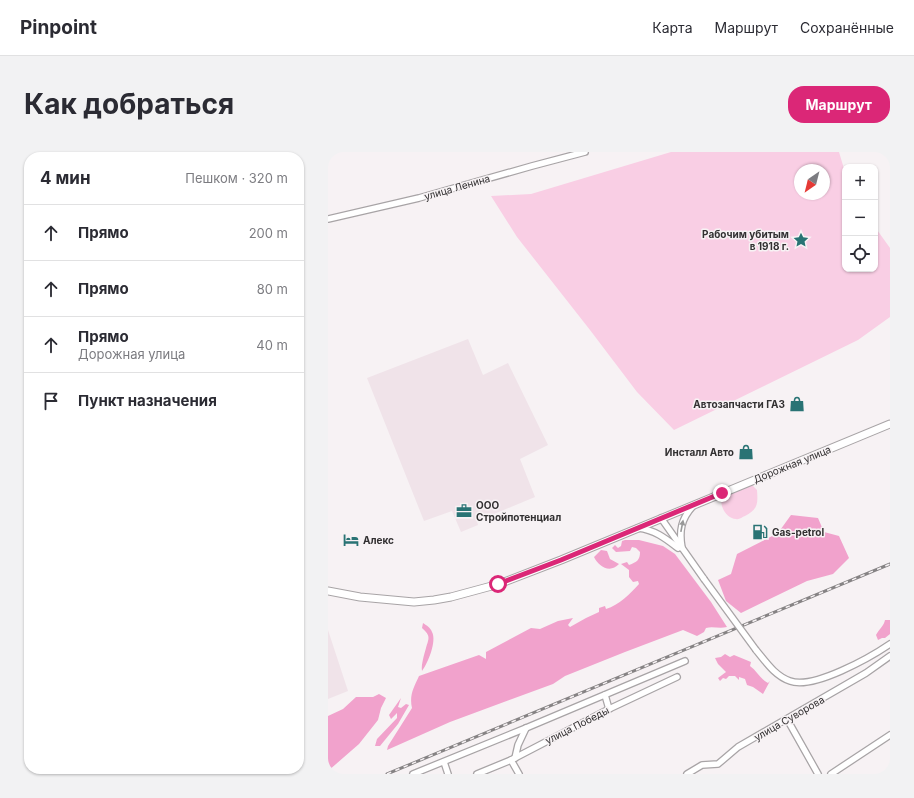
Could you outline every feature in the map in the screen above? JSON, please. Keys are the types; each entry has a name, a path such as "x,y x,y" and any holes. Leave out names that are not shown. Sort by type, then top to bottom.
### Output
{"main road":[{"name":"Дорожная улица","path":"328,591 360,597 414,602 440,599 508,581 890,424"}],"street":[{"name":"улица Ленина","path":"328,219 418,198 585,152"},
{"path":"683,552 680,539 680,529 687,512 695,504"},
{"path":"661,518 683,552 756,650 769,666 781,677 792,682 803,683 817,680 848,668 890,644"},
{"path":"638,528 657,533 683,552"},
{"name":"улица Суворова","path":"687,774 702,765 718,764 738,747 866,673 890,656"},
{"path":"413,774 684,661"},
{"name":"улица Победы","path":"477,774 513,759 609,708 677,677"},
{"path":"605,695 609,708"},
{"path":"787,719 818,774"},
{"path":"519,774 513,759 526,728"},
{"path":"831,774 890,735"},
{"path":"444,762 448,774"}],"shaded area":[{"path":"671,152 839,152 843,164 842,272 878,272 878,231 890,248 890,317 858,340 674,430 637,392 517,237 491,196 531,194"},
{"path":"468,339 483,375 508,363 548,445 520,459 535,497 477,521 478,525 461,532 452,511 424,521 367,378"},
{"path":"752,485 757,490 757,503 752,511 739,519 730,517 724,512 721,501 722,498"},
{"path":"791,515 818,518 824,532 839,536 849,558 833,574 807,581 741,613 726,601 718,580 731,574 737,554 778,533"},
{"path":"639,540 663,546 675,554 711,602 727,627 706,628 704,632 697,636 683,630 565,676 553,684 450,722 387,750 412,708 412,695 419,676 479,655 486,659 486,652 531,628 540,629 558,621 573,618 568,625 570,627 599,612 599,608 605,606 606,609 611,607 628,595 639,584 638,581 633,582 629,577 629,570 621,564 627,562 629,565 636,562 639,559 640,552 636,548 632,547 630,551 616,552 612,548 615,545 618,548 621,546 622,541"},
{"path":"601,550 607,551 610,559 619,564 616,567 608,569 601,566 594,557"},
{"path":"885,620 890,620 890,634 885,638 878,640 876,635 884,624"},
{"path":"423,623 431,630 433,636 433,646 427,663 422,671 423,660 428,642 428,635 422,628"},
{"path":"328,630 348,691 328,699"},
{"path":"725,654 730,657 734,655 751,662 750,666 763,680 768,683 770,681 763,694 747,685 745,679 739,677 739,680 735,676 729,676 720,681 718,678 726,672 718,664 715,658 721,657"},
{"path":"379,694 386,698 381,708 378,720 359,744 328,771 328,716 343,709 356,697 373,697"},
{"path":"401,698 398,707 401,708 406,704 409,705 398,724 380,746 375,746 377,739 397,718 397,713 391,719 389,715"}],"railway":[{"path":"387,774 890,564"}],"place":[{"name":"Рабочим убитым в 1918 г.","path":"801,240"},
{"name":"Автозапчасти ГАЗ","path":"797,404"},
{"name":"Инсталл Авто","path":"746,452"},
{"name":"ООО Стройпотенциал","path":"464,511"},
{"name":"Gas-petrol","path":"760,532"},
{"name":"Алекс","path":"351,540"}],"route":[{"path":"498,584 561,560 722,493"}]}
